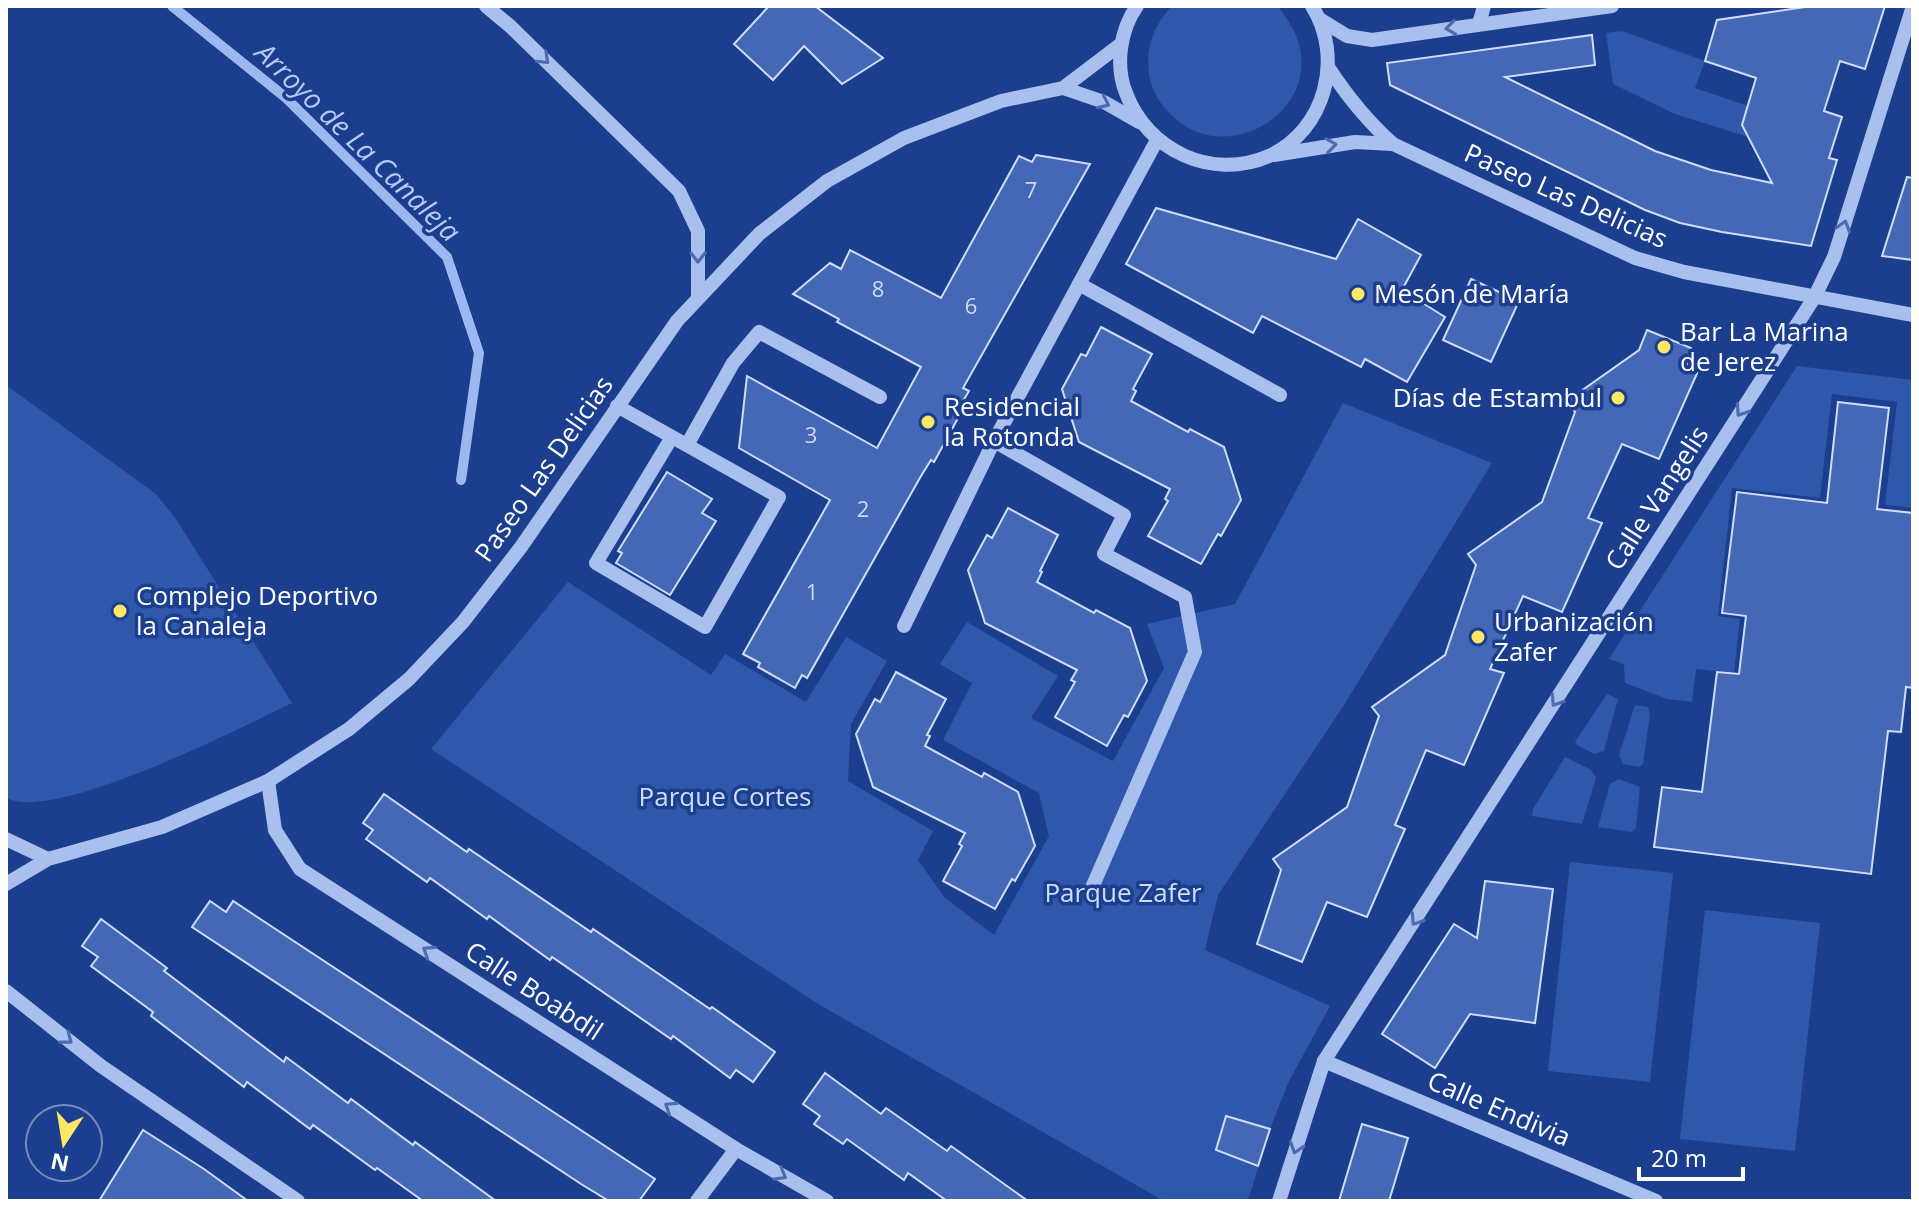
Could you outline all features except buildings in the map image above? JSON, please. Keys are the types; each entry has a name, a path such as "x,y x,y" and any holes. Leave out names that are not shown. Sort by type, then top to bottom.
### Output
{"street":[{"path":"486,6 679,191 698,231 698,295"},
{"path":"1125,6 1127,26"},
{"path":"1137,6 1121,44 1122,83 1133,113 1143,125"},
{"path":"1270,155 1296,137 1316,113 1327,83 1329,51 1321,20 1312,6"},
{"path":"1479,24 1484,6"},
{"path":"1321,20 1347,36 1372,40 1612,6"},
{"name":"Calle Vangelis","path":"1279,1201 1324,1061 1814,298 1834,257 1913,6"},
{"name":"Paseo Las Delicias","path":"6,884 48,859 162,827 268,781 349,729 409,679 463,622 521,547 677,321 698,295 759,234 827,181 904,138 1001,101 1063,88 1121,44"},
{"name":"Paseo Las Delicias","path":"1328,67 1369,123 1393,144 1635,258 1684,272 1913,315"},
{"path":"1063,88 1104,102 1143,125"},
{"name":"Paseo Las Delicias","path":"1143,125 1157,140 1179,155 1209,164 1240,164 1270,155 1355,142 1393,144"},
{"path":"904,626 994,441 1157,140"},
{"path":"1079,284 1280,395"},
{"path":"687,445 733,363 759,332 880,397"},
{"path":"617,406 779,497 705,627 596,563 672,437"},
{"path":"994,441 1124,515 1104,554 1185,597 1195,652 1091,890"},
{"name":"Calle Boabdil","path":"268,781 275,830 300,869 736,1149 827,1201"},
{"path":"6,839 48,859"},
{"path":"6,991 101,1066 298,1201"},
{"name":"Calle Endivia","path":"1324,1061 1656,1201"},
{"path":"697,1201 736,1149"}],"green space":[{"path":"1172,6 1278,6 1297,37 1301,73 1294,95 1280,112 1262,126 1241,134 1218,136 1196,132 1171,115 1154,91 1148,58 1155,30"},
{"path":"1622,31 1705,61 1695,88 1748,106 1748,137 1675,114 1613,84 1606,33"},
{"path":"1797,366 1913,380 1913,508 1885,505 1897,402 1832,394 1820,498 1732,488 1718,616 1740,619 1734,673 1696,669 1692,702 1667,699 1625,683 1624,664 1609,659"},
{"name":"Complejo Deportivo la Canaleja","path":"6,385 156,494 176,519 292,703 192,751 104,786 30,802 6,798"},
{"path":"1343,403 1492,463 1344,705 1218,895 1205,950 1330,1006 1289,1081 1270,1129 1248,1201 1164,1201 818,1004 431,749 568,582 711,675 725,654 806,702 846,637 887,661 851,724 848,781 933,831 918,860 945,898 994,935 1049,836 1039,793 943,740 972,683 940,664 967,622 1058,676 1031,718 1113,761 1164,668 1147,624 1235,604"},
{"path":"1607,694 1618,699 1604,751 1594,754 1575,742"},
{"path":"1635,705 1648,707 1650,714 1643,764 1639,767 1623,764 1619,755"},
{"path":"1565,757 1591,770 1596,778 1582,824 1532,816 1533,809"},
{"path":"1619,779 1640,787 1636,828 1631,832 1598,827 1610,784"},
{"path":"1570,862 1673,873 1650,1082 1548,1071"},
{"path":"1705,910 1820,923 1795,1151 1680,1139"}],"waterway":[{"name":"Arroyo de La Canaleja","path":"172,6 285,97 447,257 479,353 461,480"}],"place":[{"name":"Mesón de María","path":"1358,294"},
{"name":"Bar La Marina de Jerez","path":"1664,347"},
{"name":"Días de Estambul","path":"1618,398"},
{"name":"Residencial la Rotonda","path":"928,422"},
{"name":"Complejo Deportivo la Canaleja","path":"120,611"},
{"name":"Urbanización Zafer","path":"1478,637"}],"park label":[{"name":"Parque Cortes","path":"725,797"},
{"name":"Parque Zafer","path":"1123,893"}]}
